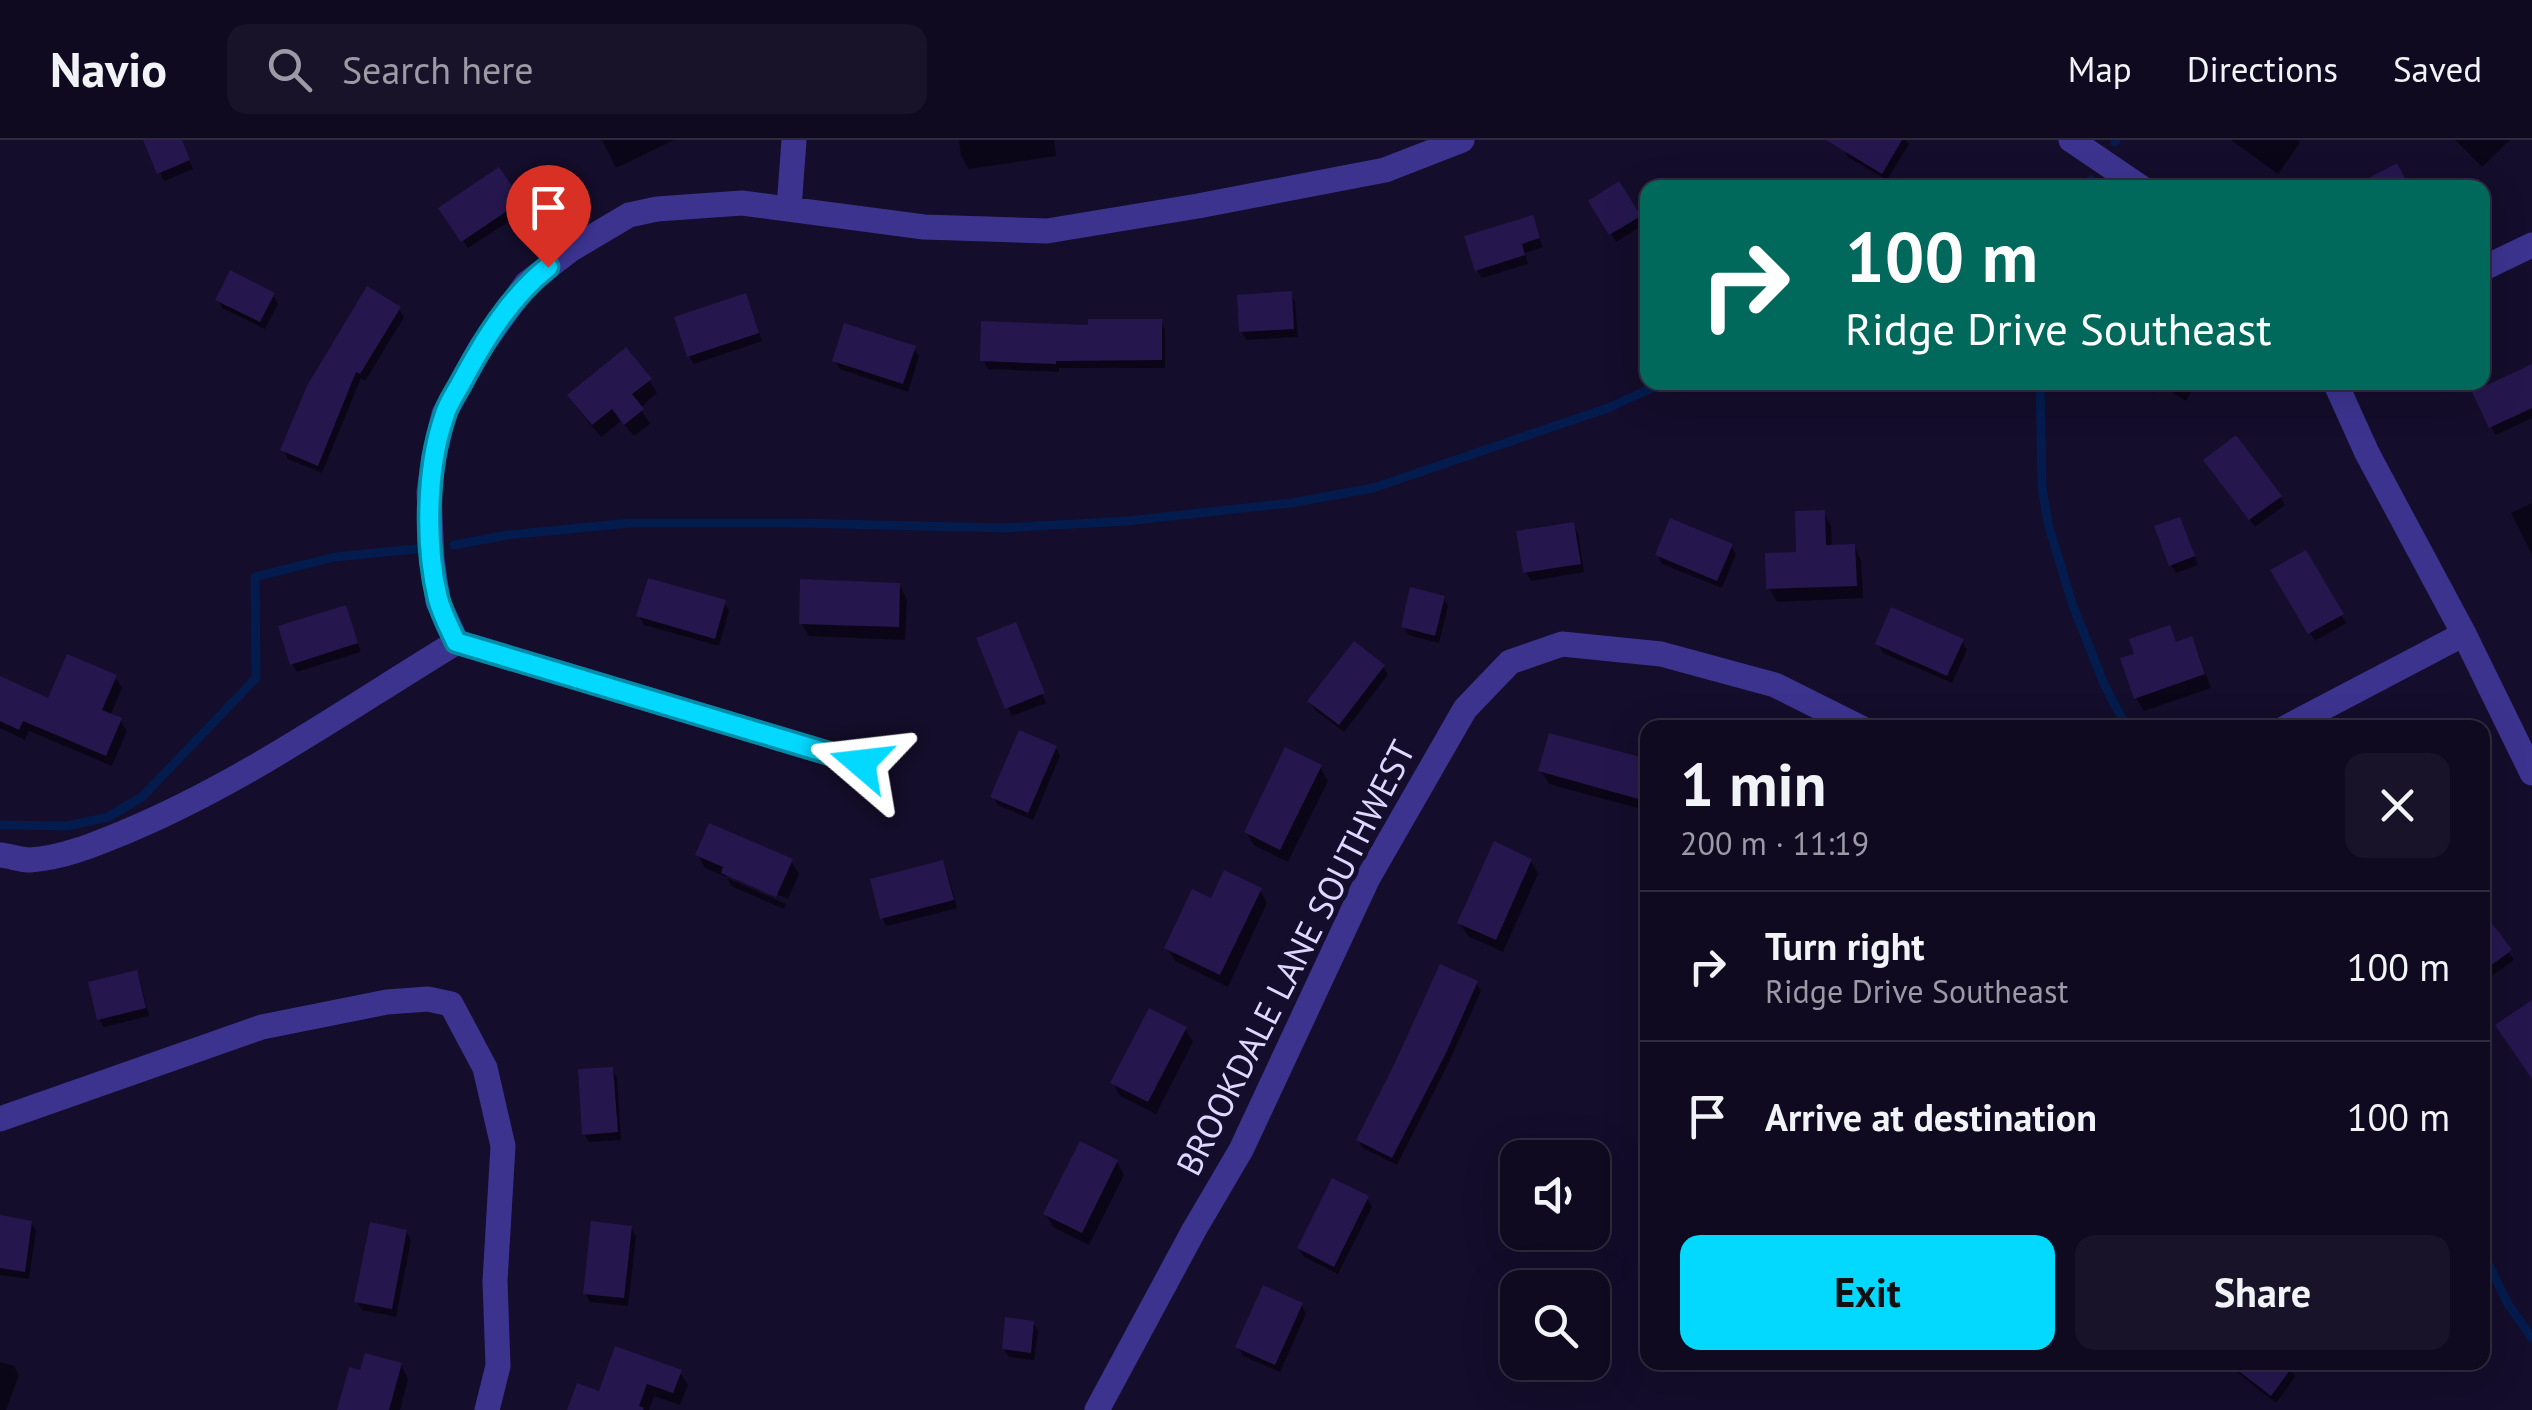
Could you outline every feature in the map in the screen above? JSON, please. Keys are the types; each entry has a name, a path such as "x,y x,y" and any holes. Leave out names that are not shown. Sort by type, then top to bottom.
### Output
{"street":[{"path":"789,208 794,140"},
{"path":"456,642 438,602 432,558 429,492 444,414 481,346 526,284 570,250 629,215 742,203 924,226 1047,232 1385,170 1462,140"},
{"path":"2072,140 2130,180"},
{"path":"2490,265 2532,245"},
{"path":"2339,390 2532,772"},
{"path":"2300,720 2464,634"},
{"path":"0,855 29,860 77,850 175,811 265,762 456,642 861,763"},
{"name":"BROOKDALE LANE SOUTHWEST","path":"1097,1410 1241,1150 1368,878 1465,709 1510,662 1562,644 1661,654 1776,685 1846,720"},
{"path":"0,1118 262,1027 388,1002 428,999 452,1004 485,1068 503,1146 495,1280 498,1366 488,1410"}],"building":[{"path":"143,140 182,140 190,160 157,174"},
{"path":"1826,140 1902,140 1882,174"},
{"path":"2397,163 2406,180 2365,180"},
{"path":"499,167 522,201 461,242 438,208"},
{"path":"1619,181 1640,217 1609,235 1588,201"},
{"path":"1533,215 1540,238 1522,244 1525,255 1475,271 1464,236"},
{"path":"230,270 275,293 260,322 215,300"},
{"path":"367,286 401,307 360,374 356,372 318,466 280,450 307,386"},
{"path":"1292,291 1294,329 1239,332 1237,295"},
{"path":"746,293 759,333 687,357 674,317"},
{"path":"1088,319 1162,319 1162,360 1056,364 980,361 981,321 1088,325"},
{"path":"844,323 916,346 903,384 832,361"},
{"path":"626,347 652,379 632,394 644,409 624,425 612,409 592,425 567,395"},
{"path":"2532,364 2532,408 2489,428 2472,392 2490,390 2490,384"},
{"path":"2236,435 2282,496 2249,520 2203,460"},
{"path":"1825,510 1826,545 1855,544 1857,586 1766,589 1765,553 1796,552 1795,511"},
{"path":"2180,517 2195,556 2169,566 2154,526"},
{"path":"1670,518 1733,544 1717,581 1655,555"},
{"path":"1574,522 1581,564 1523,573 1516,531"},
{"path":"2306,550 2344,614 2308,634 2270,570"},
{"path":"648,578 726,600 715,639 636,616"},
{"path":"800,579 900,583 899,627 799,624"},
{"path":"1410,587 1445,596 1435,636 1401,627"},
{"path":"346,605 358,643 290,665 278,626"},
{"path":"1891,607 1964,639 1947,676 1875,644"},
{"path":"1016,622 1045,693 1005,709 976,638"},
{"path":"2170,625 2176,642 2192,636 2205,674 2134,699 2120,658 2134,654 2129,639"},
{"path":"1354,641 1385,665 1339,725 1307,701"},
{"path":"67,654 117,675 102,710 122,718 106,756 23,721 19,730 0,721 0,676 48,698"},
{"path":"1019,730 1057,746 1028,813 990,797"},
{"path":"1549,733 1640,757 1640,799 1538,771"},
{"path":"1285,747 1322,765 1280,850 1244,832"},
{"path":"709,823 793,859 776,897 721,873 723,867 695,855"},
{"path":"1494,841 1532,859 1496,940 1457,923"},
{"path":"943,860 954,900 880,919 870,879"},
{"path":"1224,870 1262,888 1220,975 1164,948 1192,889 1211,898"},
{"path":"2490,921 2512,950 2490,966"},
{"path":"1440,964 1478,981 1392,1158 1356,1140"},
{"path":"137,970 146,1008 97,1020 88,982"},
{"path":"2532,1000 2532,1079 2495,1025"},
{"path":"1149,1008 1187,1027 1148,1102 1110,1083"},
{"path":"613,1067 618,1132 582,1135 578,1069"},
{"path":"1080,1141 1118,1160 1082,1233 1043,1214"},
{"path":"1332,1178 1369,1196 1334,1267 1297,1248"},
{"path":"0,1215 32,1221 25,1272 0,1268"},
{"path":"591,1221 632,1226 624,1298 583,1294"},
{"path":"370,1222 407,1230 392,1309 354,1302"},
{"path":"1263,1285 1303,1303 1275,1365 1235,1347"},
{"path":"1005,1317 1034,1321 1031,1353 1002,1349"},
{"path":"615,1346 682,1370 673,1393 647,1384 639,1406 643,1410 567,1410 577,1383 599,1391"},
{"path":"365,1353 402,1363 389,1410 337,1410 349,1367 360,1370"},
{"path":"2237,1370 2290,1370 2271,1396"}],"waterway":[{"path":"454,545 507,535 630,523 1004,528 1127,521 1291,503 1373,488 1608,408 1647,390"},
{"path":"2040,390 2042,488 2049,527 2073,606 2123,720"},
{"path":"0,825 67,826 108,817 142,797 256,678 255,577 335,557 416,549"},
{"path":"2490,1267 2508,1304 2532,1338"}],"route":[{"path":"548,267 526,284 481,346 444,414 429,492 432,558 438,602 456,642 861,763"}]}
